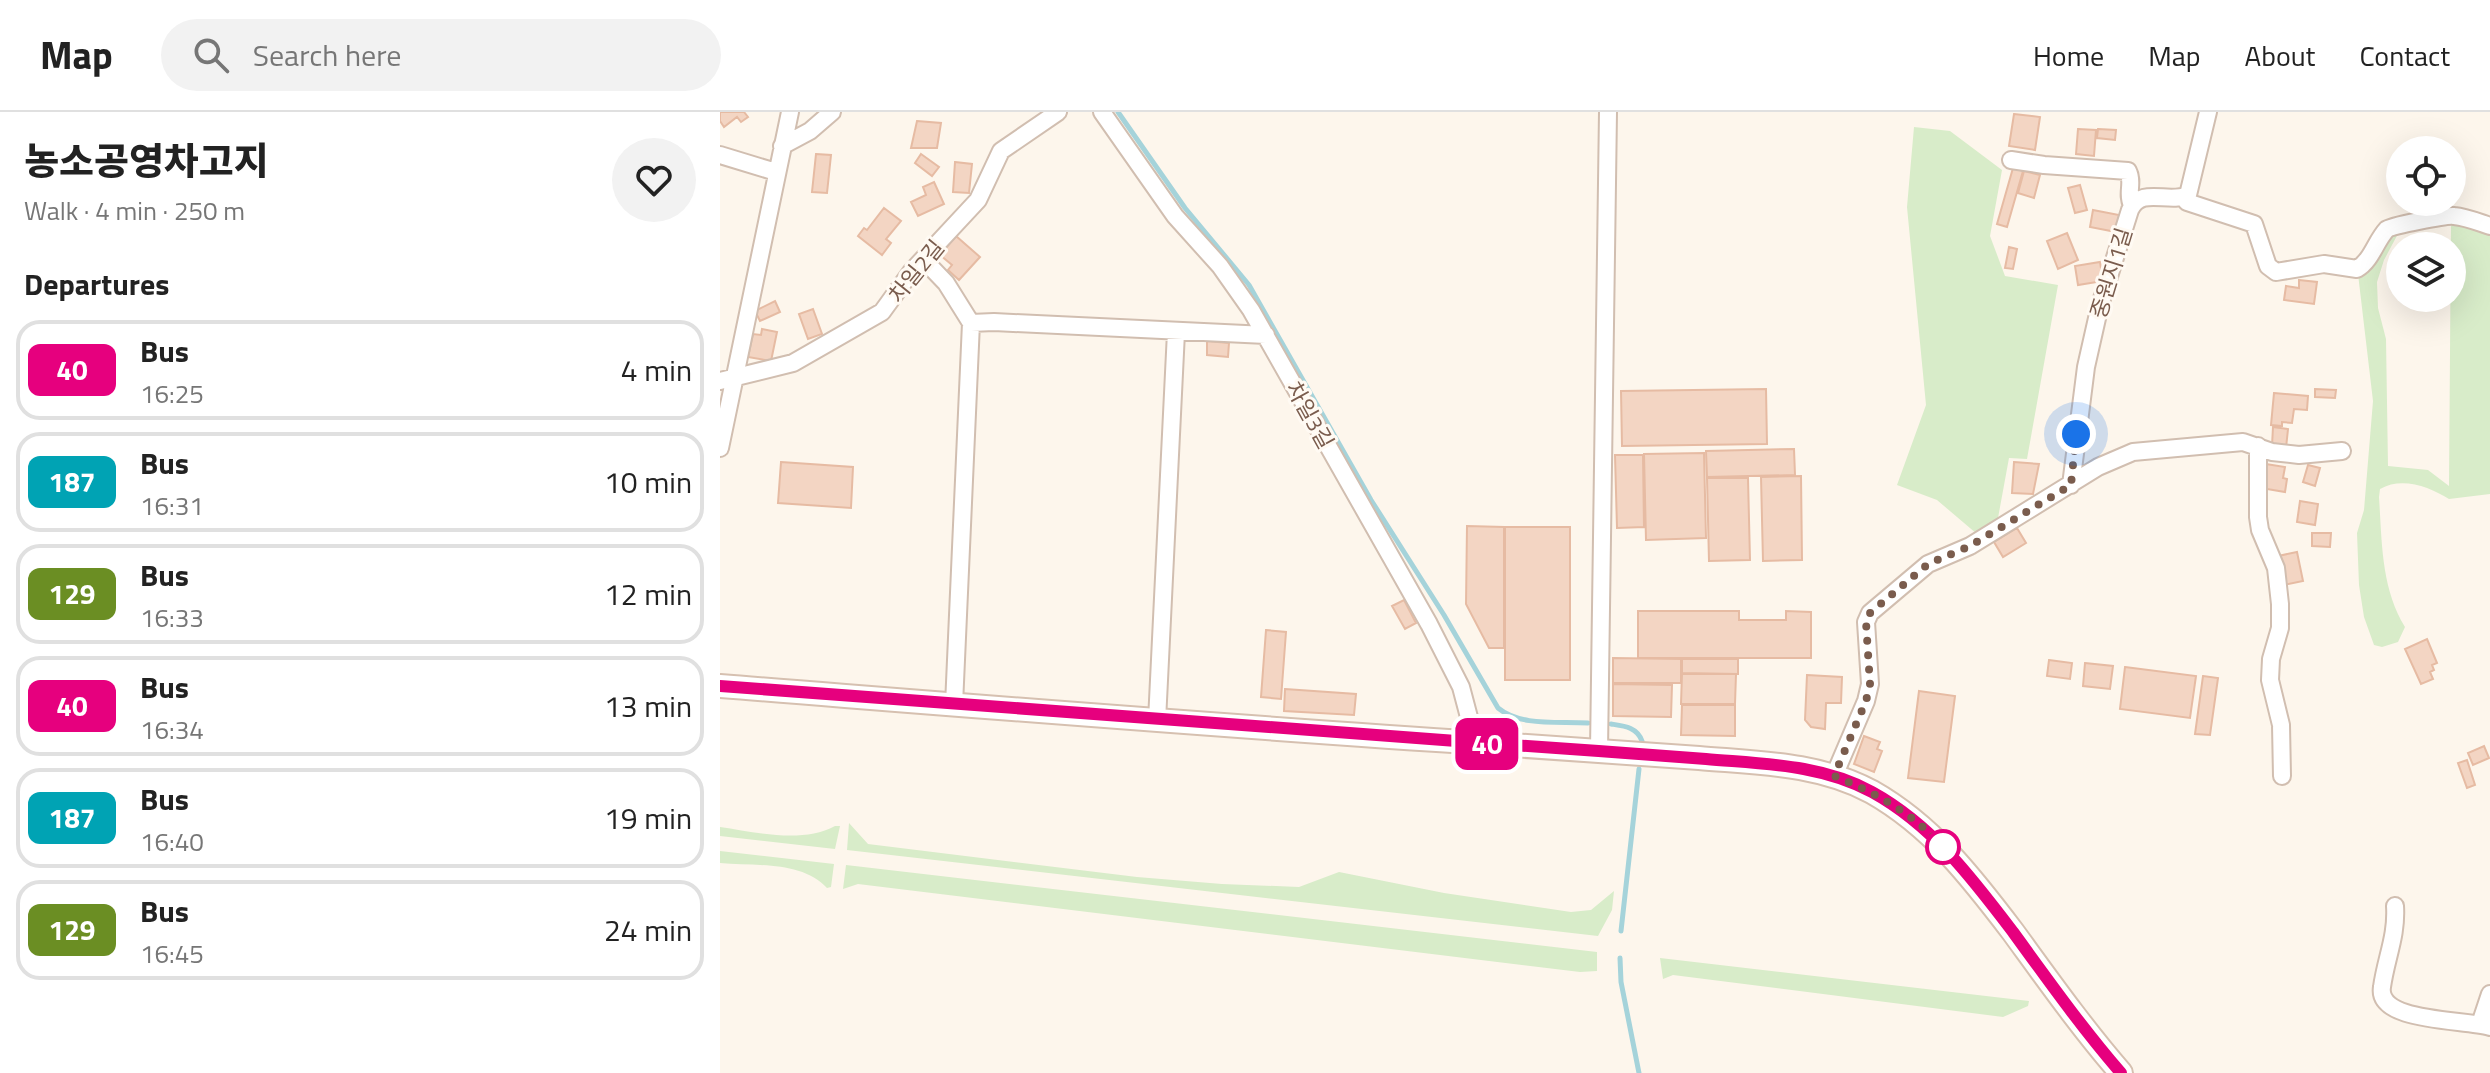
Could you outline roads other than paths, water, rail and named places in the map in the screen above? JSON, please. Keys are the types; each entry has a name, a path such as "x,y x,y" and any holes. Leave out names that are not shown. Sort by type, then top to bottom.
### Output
{"street":[{"path":"720,448 727,379 790,112"},
{"path":"782,146 810,131 832,112"},
{"name":"차일2길","path":"727,379 793,363 868,322 889,305 911,272 978,200 1001,151 1058,112"},
{"name":"차일3길","path":"1102,112 1175,216 1238,289 1266,335 1429,624 1461,687 1468,712 1470,742"},
{"path":"1599,750 1608,112"},
{"path":"2208,112 2190,190 2183,197 2187,202 2254,224 2266,262 2276,272 2324,264 2357,269 2387,229 2397,224 2419,223 2447,215 2490,226"},
{"path":"720,155 776,172"},
{"path":"2011,160 2128,171 2132,205"},
{"name":"중원지1길","path":"2071,485 2078,418 2100,305 2132,205 2141,197 2183,197"},
{"path":"923,259 946,283 971,323 954,705"},
{"path":"971,323 1266,335"},
{"path":"1157,721 1176,332"},
{"path":"1834,776 1868,693 1870,661 1865,631 1870,613 1928,564 1970,546 2098,467 2133,452 2243,442 2272,452 2299,455 2342,451"},
{"path":"2258,446 2258,517 2260,530 2276,568 2280,604 2280,628 2271,659 2270,680 2281,725 2282,776"},
{"path":"720,686 1157,721 1599,750 1764,764 1808,769 1834,776 1870,791 1894,806 1927,831 1958,861 2121,1073"},
{"path":"2395,906 2396,926 2381,991 2384,1002 2406,1013 2485,1026 2490,994"}],"waterway":[{"path":"1118,112 1185,208 1249,285 1371,500 1498,708 1529,721 1588,723"},
{"path":"1611,724 1633,730 1642,741"},
{"path":"1621,931 1639,769"},
{"path":"1620,958 1621,982 1639,1073"}]}
